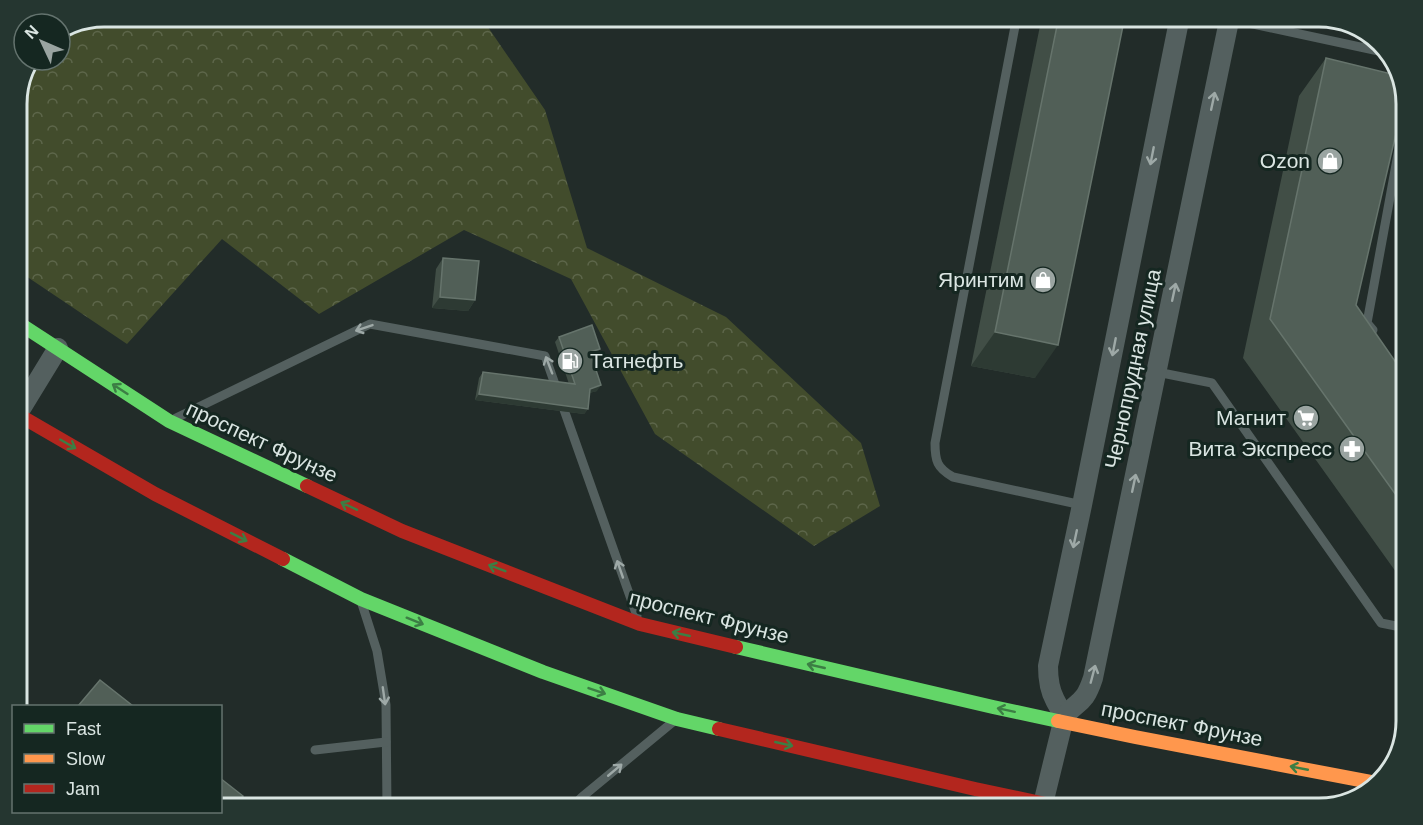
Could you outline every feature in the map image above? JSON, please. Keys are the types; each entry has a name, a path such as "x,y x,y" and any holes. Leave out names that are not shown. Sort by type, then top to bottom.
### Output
{"main road":[{"name":"проспект Фрунзе","path":"27,328 169,421 402,531 640,624 1063,722 1367,781"},
{"path":"27,421 154,494 361,599 543,672 677,719 1009,798"}],"street":[{"name":"Чернопрудная улица","path":"1063,722 1061,709 1048,680 1048,666 1082,505 1175,27"},
{"name":"Чернопрудная улица","path":"1045,798 1063,722 1069,710 1086,694 1093,678 1228,27"},
{"path":"27,399 58,348"}],"lane":[{"path":"1015,27 935,454 936,461 941,468 953,477 1082,505"},
{"path":"1271,27 1373,50"},
{"path":"1380,342 1367,322 1396,164"},
{"path":"169,421 370,324 545,356 640,624"},
{"path":"1157,372 1212,383 1381,623 1396,626"},
{"path":"361,599 377,651 386,705 387,798"},
{"path":"582,798 677,719"},
{"path":"315,750 386,742"}],"green space":[{"path":"488,27 545,110 587,248 726,317 861,443 880,506 814,546 655,434 571,279 464,230 319,314 222,239 127,344 27,277 27,99 34,72 72,72 72,34 94,28"}],"building":[{"path":"1057,27 1123,27 1058,345 995,332"},
{"path":"1326,58 1389,73 1395,89 1396,134 1356,305 1396,363 1396,495 1270,319"},
{"path":"443,258 479,261 475,300 440,297"},
{"path":"592,325 600,349 590,352 601,385 590,389 588,409 479,394 483,372 575,384 559,337"},
{"path":"100,680 132,705 79,705"},
{"path":"222,780 243,796 241,798 222,798"}],"traffic: fast":[{"path":"27,329 169,421 307,486"},
{"path":"283,559 361,599 543,672 677,719 719,729"},
{"path":"736,647 1058,721"}],"traffic: slow":[{"path":"1058,721 1367,781"}],"traffic: jam":[{"path":"27,420 155,494 283,559"},
{"path":"307,486 402,531 640,624 736,647"},
{"path":"719,729 1017,798"}],"place":[{"name":"Ozon","path":"1330,161"},
{"name":"Яринтим","path":"1043,280"},
{"name":"Татнефть","path":"570,361"},
{"name":"Магнит","path":"1306,418"},
{"name":"Вита Экспресс","path":"1352,449"}]}
